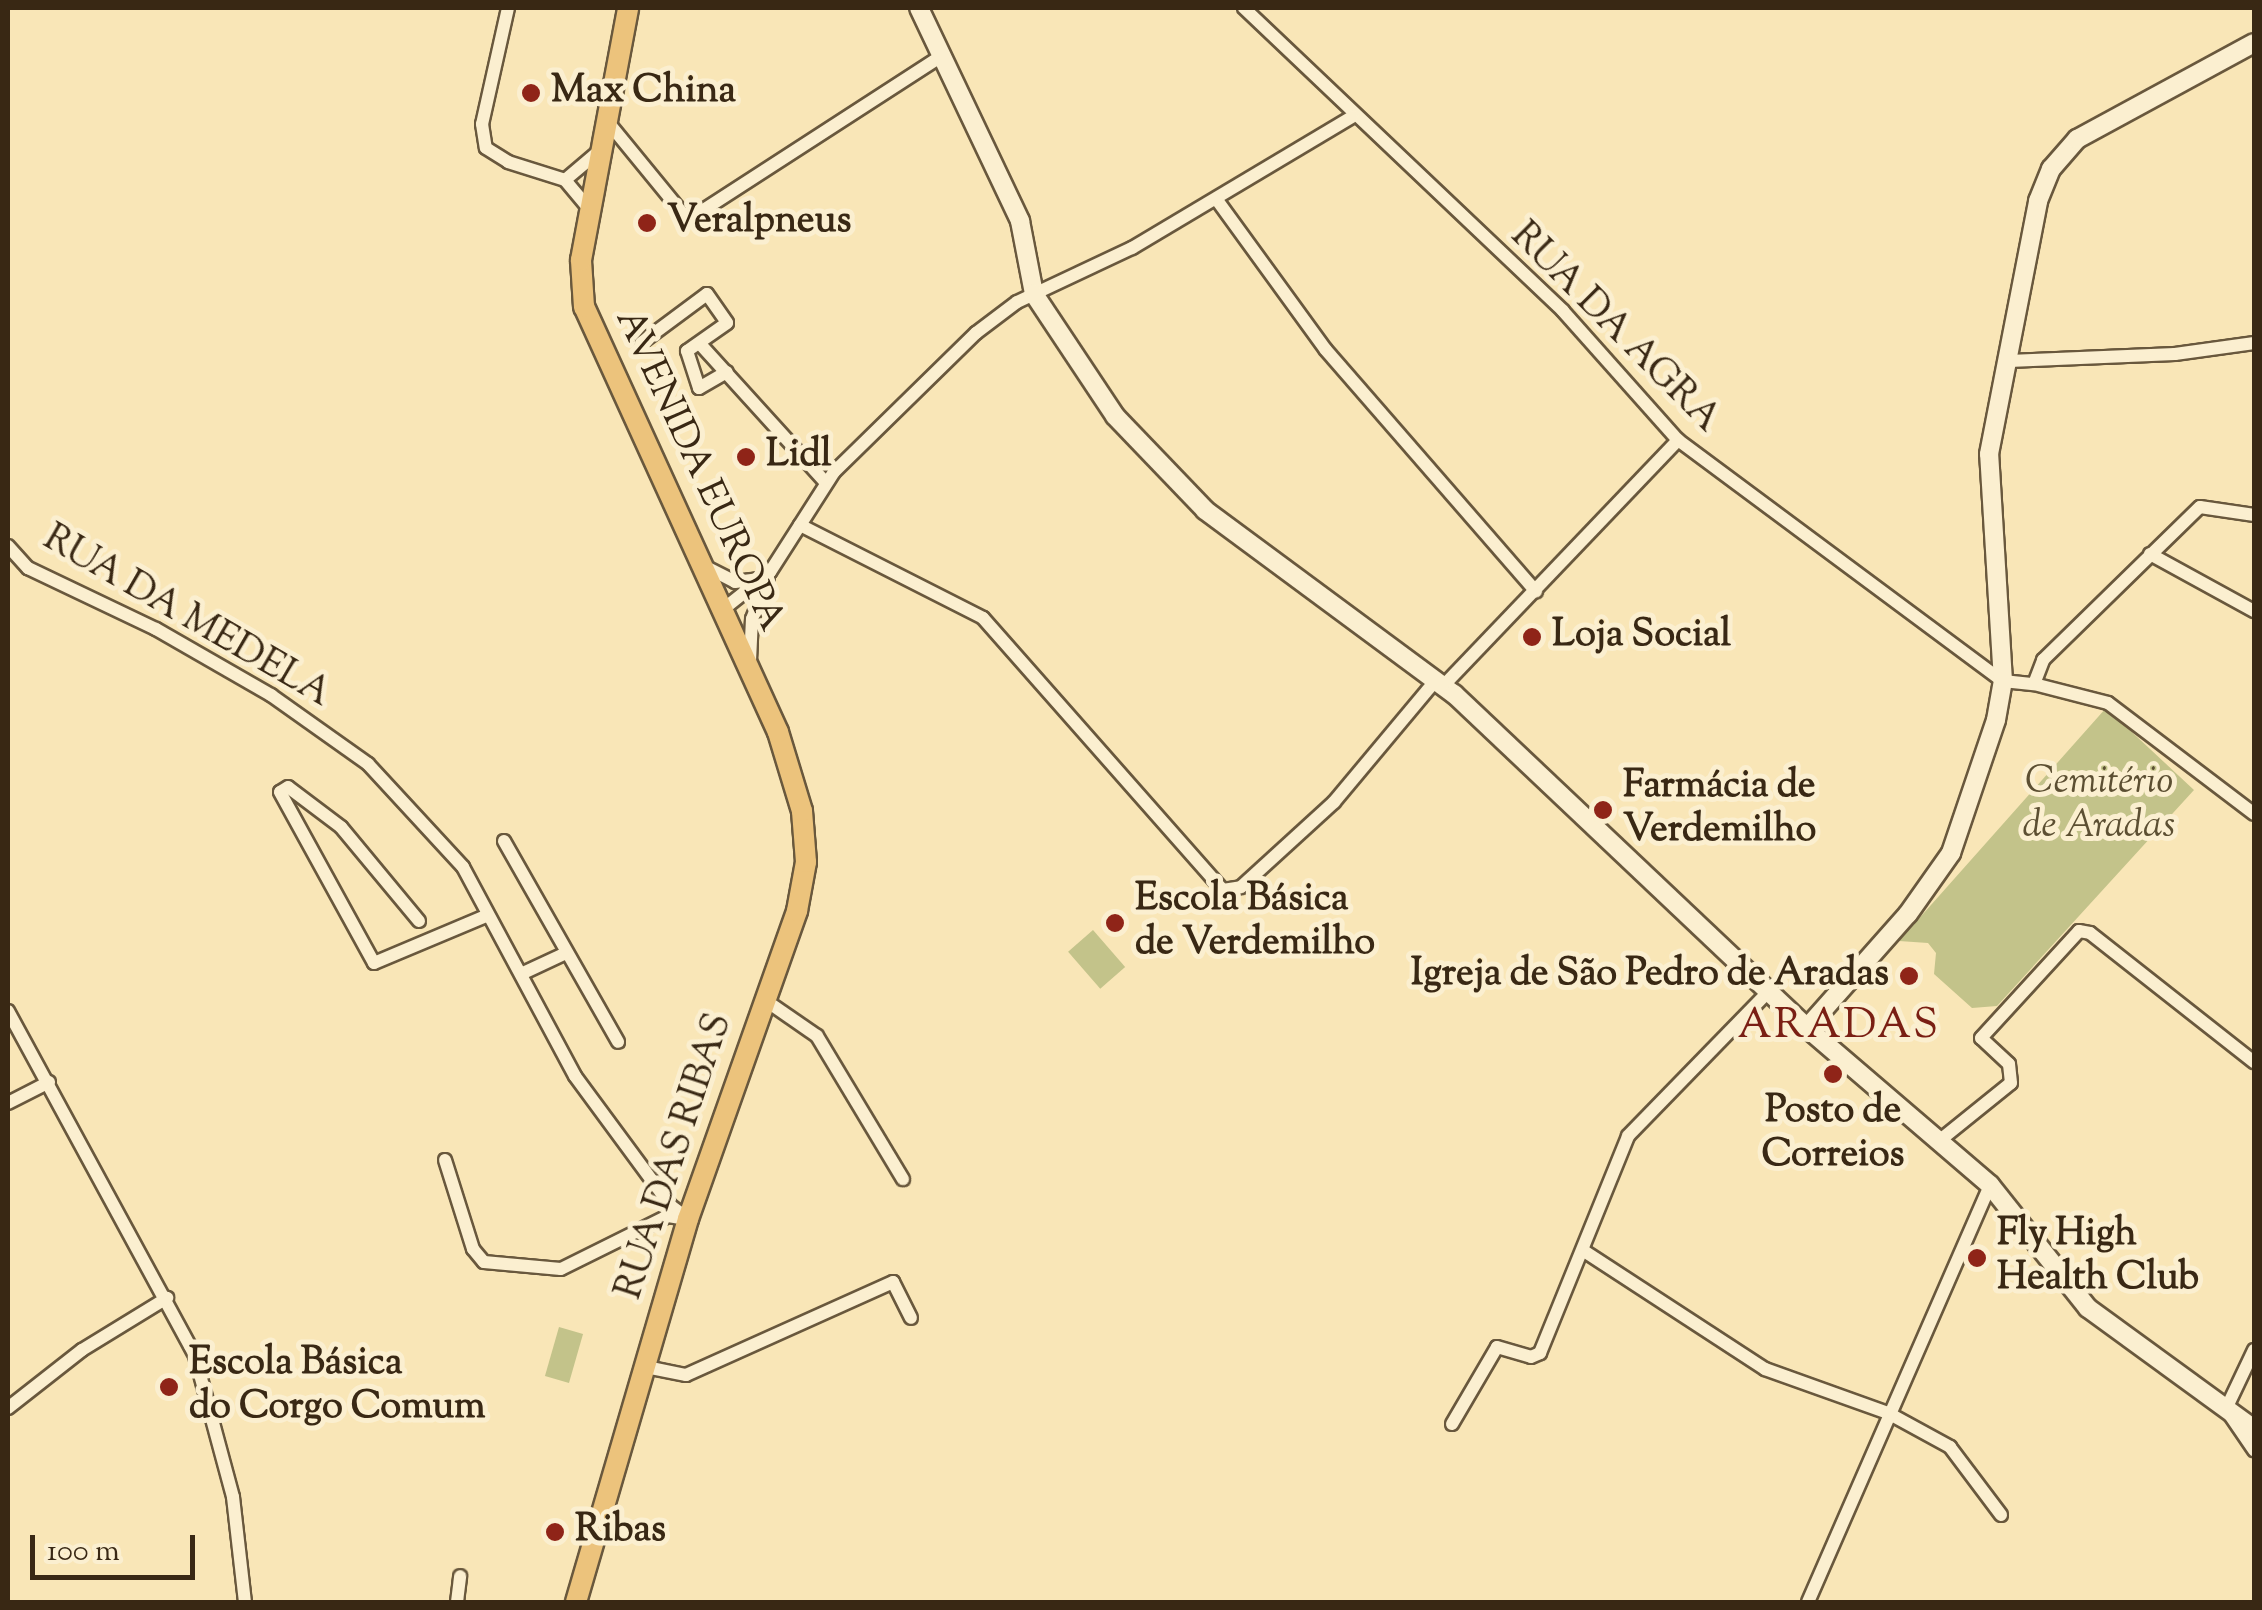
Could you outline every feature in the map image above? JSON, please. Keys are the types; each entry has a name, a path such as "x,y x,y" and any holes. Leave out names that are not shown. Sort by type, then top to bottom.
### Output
{"main road":[{"name":"AVENIDA EUROPA","path":"628,8 582,260 590,326 708,568 778,732"},
{"path":"919,8 1020,221 1034,294 1115,416 1206,510 1440,682 1806,1028 1990,1185 2088,1308 2254,1429"},
{"path":"1806,1028 1908,914 1951,852 2003,682 1988,474 2038,201 2052,169 2077,139 2254,42"},
{"name":"RUA DAS RIBAS","path":"576,1602 688,1219 797,912 806,862 802,812 778,732"}],"street":[{"path":"508,8 482,136 486,148 508,162 565,180 590,210"},
{"name":"RUA DA AGRA","path":"1244,8 1352,117 1563,311 1678,440 1731,486 2003,682"},
{"path":"607,121 688,220 943,55"},
{"path":"751,668 748,638 770,572 826,483 938,364 1034,294 1217,200 1352,117"},
{"path":"565,180 589,165 603,144"},
{"path":"1217,200 1326,350 1536,592"},
{"path":"641,343 707,294 727,323 688,351 700,388 727,372"},
{"path":"2009,361 2175,354 2254,343"},
{"path":"701,345 826,483"},
{"path":"800,524 983,618 1216,884 1240,887 1319,817 1440,682 1536,592 1678,440"},
{"path":"2034,684 2043,660 2200,507 2254,515"},
{"name":"RUA DA MEDELA","path":"8,546 28,568 156,628 271,695 368,764 463,867 574,1076 671,1206 688,1219"},
{"path":"2150,554 2254,611"},
{"path":"708,568 743,584 770,572"},
{"path":"726,608 770,572"},
{"path":"726,608 758,604"},
{"path":"1971,658 2002,658"},
{"path":"2003,682 2034,684 2108,703 2254,814"},
{"path":"419,921 323,813 288,787 280,792 374,963 486,916"},
{"path":"302,833 323,813"},
{"path":"504,841 618,1042"},
{"path":"1939,1142 2011,1083 2009,1064 1982,1038 2079,931 2090,932 2254,1062"},
{"path":"521,974 566,953"},
{"path":"1452,1424 1498,1347 1540,1353 1628,1136 1768,992"},
{"path":"765,1000 817,1036 904,1180"},
{"path":"8,1011 167,1298 195,1356 229,1479 244,1602"},
{"path":"8,1103 49,1082"},
{"path":"445,1160 473,1248 484,1262 560,1269 668,1216 688,1219"},
{"path":"1808,1602 1990,1185"},
{"path":"1584,1251 1765,1369 1888,1414 1950,1447 2001,1516"},
{"path":"646,1368 686,1375 893,1282 911,1318"},
{"path":"8,1408 82,1350 167,1298"},
{"path":"2254,1350 2226,1410 2254,1450"},
{"path":"457,1602 460,1576"}],"green space":[{"name":"Cemitério de Aradas","path":"2106,708 2194,790 1997,1006 1972,1008 1934,974 1936,953 1928,943 1899,941"},
{"path":"1093,930 1125,967 1100,989 1068,952"},
{"path":"559,1327 583,1334 569,1383 545,1376"}],"place":[{"name":"Max China","path":"531,93"},
{"name":"Veralpneus","path":"647,223"},
{"name":"Lidl","path":"746,457"},
{"name":"Loja Social","path":"1532,637"},
{"name":"Farmácia de Verdemilho","path":"1603,810"},
{"name":"Escola Básica de Verdemilho","path":"1115,923"},
{"name":"Igreja de São Pedro de Aradas","path":"1909,976"},
{"name":"Posto de Correios","path":"1833,1074"},
{"name":"Fly High Health Club","path":"1977,1258"},
{"name":"Escola Básica do Corgo Comum","path":"169,1387"},
{"name":"Ribas","path":"555,1532"}],"district":[{"name":"ARADAS","path":"1839,1027"}]}
